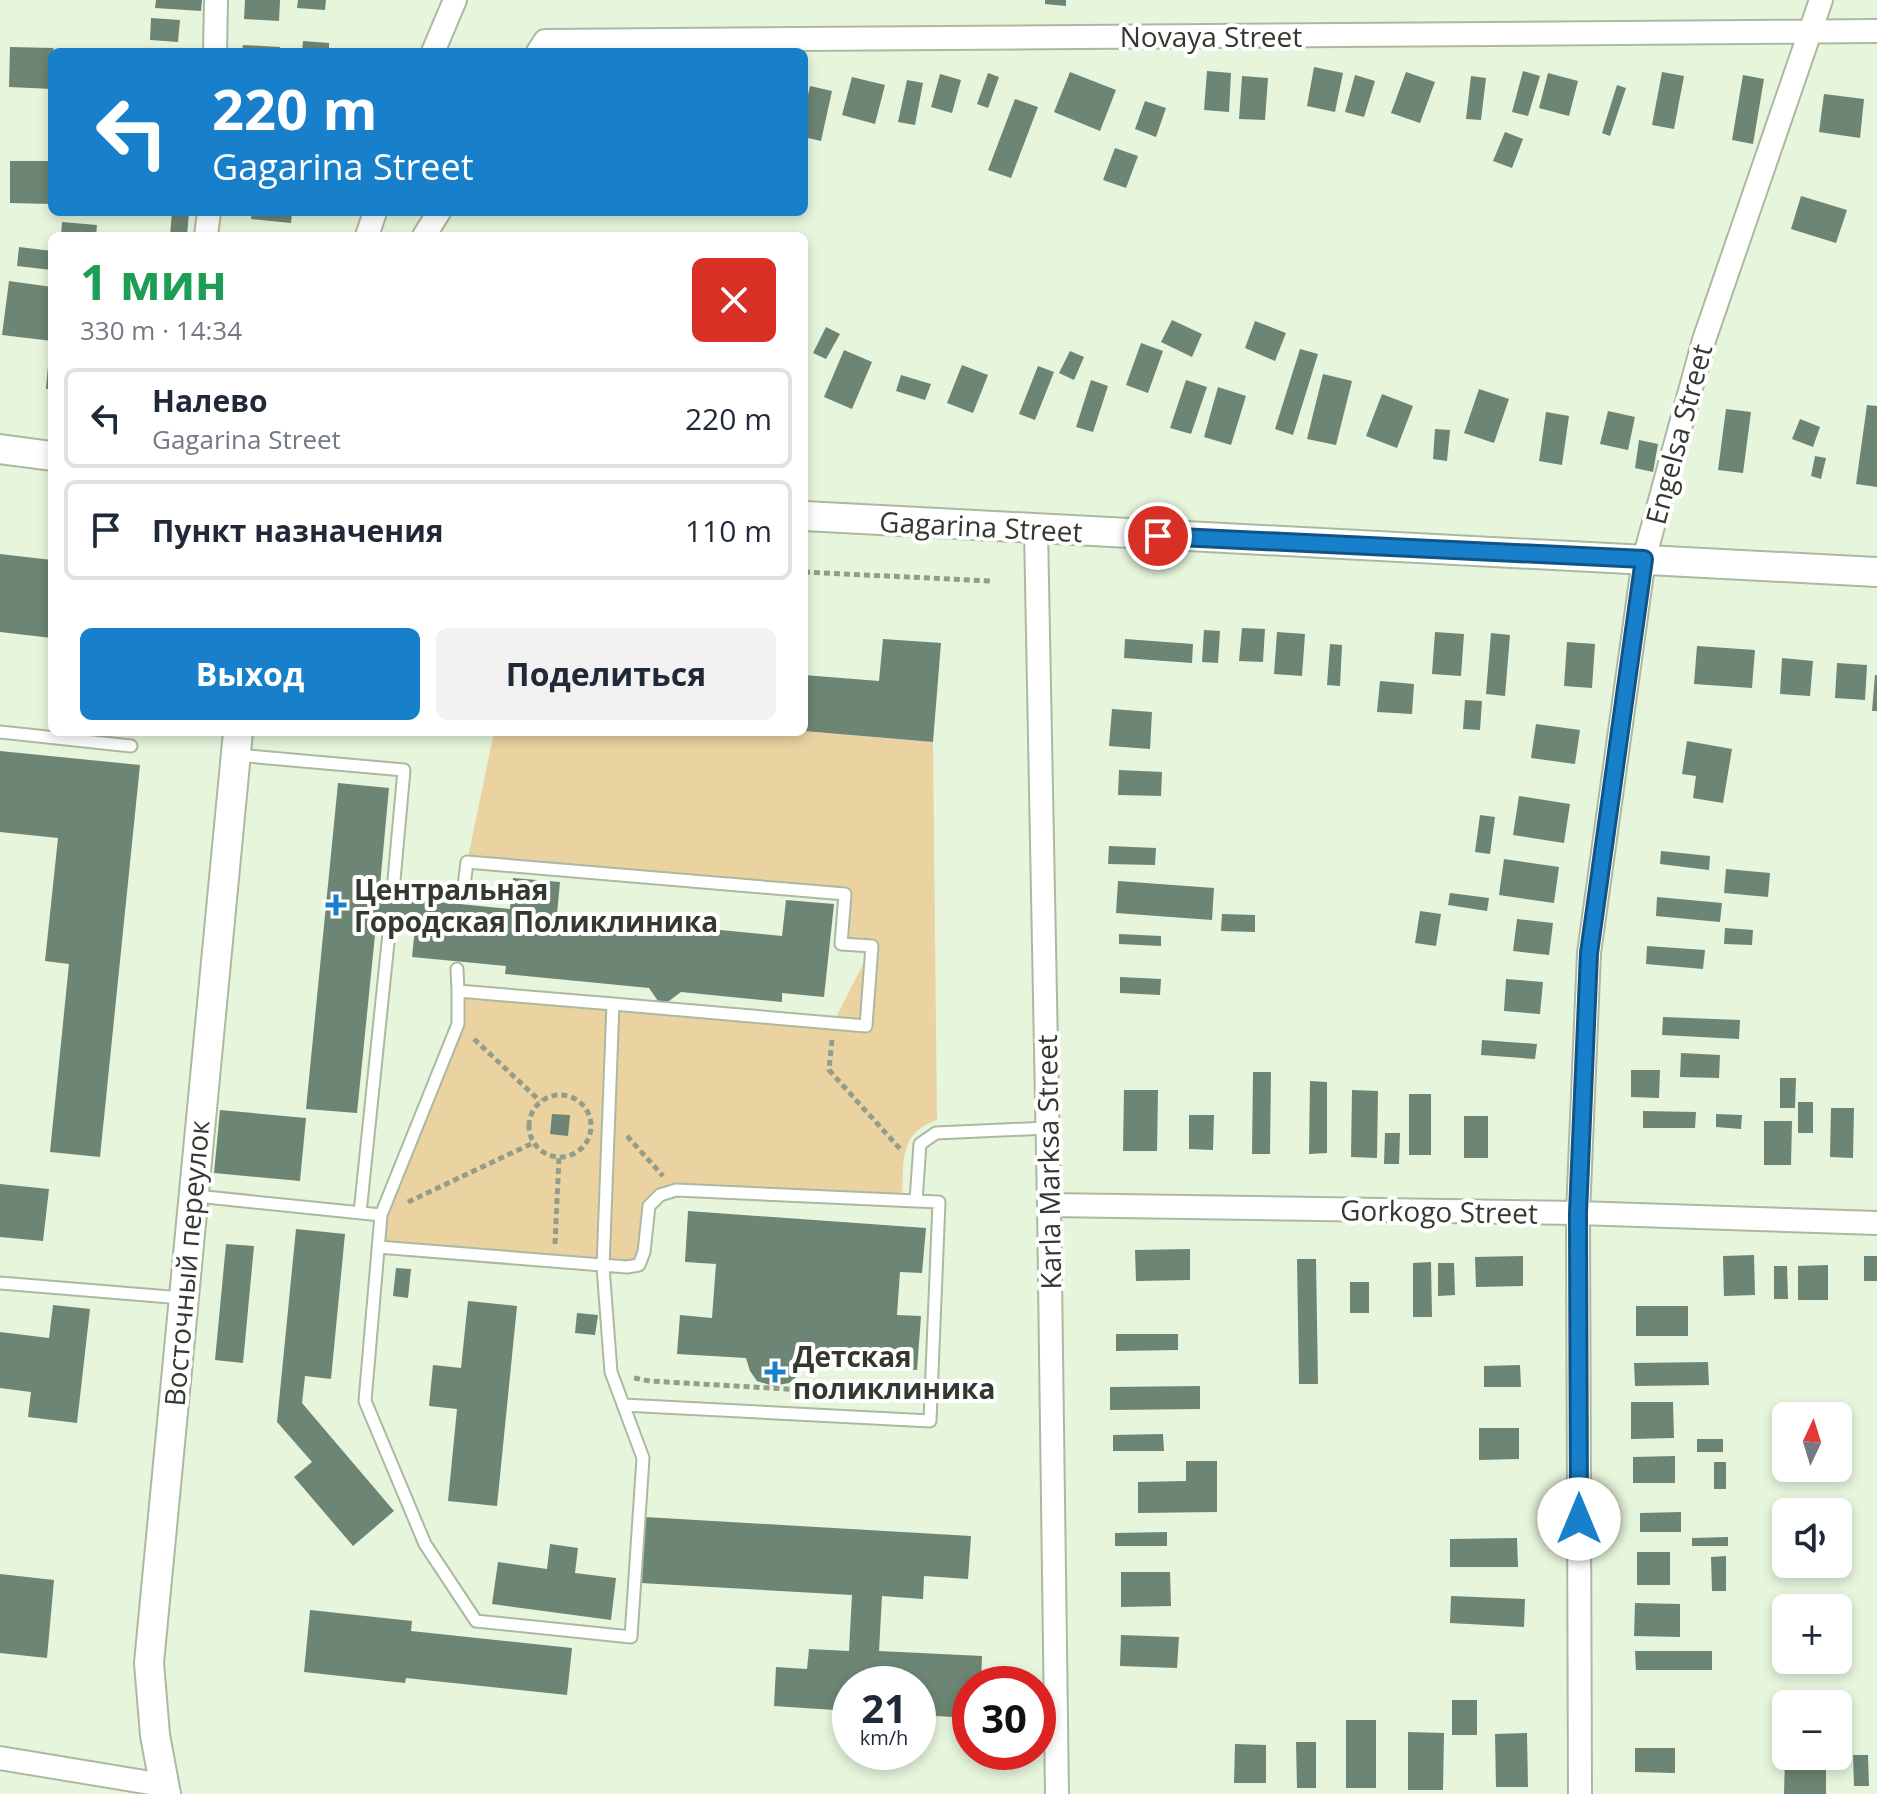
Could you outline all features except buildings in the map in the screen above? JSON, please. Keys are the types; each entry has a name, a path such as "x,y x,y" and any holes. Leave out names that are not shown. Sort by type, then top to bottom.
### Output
{"street":[{"path":"215,48 216,0"},
{"path":"435,48 455,0"},
{"name":"Engelsa Street","path":"1580,1794 1578,1213 1589,953 1644,559 1704,340 1821,0"},
{"name":"Novaya Street","path":"542,47 1877,31"},
{"path":"0,449 48,455"},
{"name":"Gagarina Street","path":"808,516 1877,572"},
{"name":"Karla Marksa Street","path":"1036,530 1057,1794"},
{"name":"Восточный переулок","path":"164,1790 155,1735 149,1663 237,744"},
{"name":"Gorkogo Street","path":"1049,1205 1578,1213 1877,1223"},
{"path":"0,1758 164,1790"}],"lane":[{"path":"0,732 131,746"},
{"path":"237,744 404,770 394,880"},
{"path":"458,991 866,1026 872,946 841,944 845,894 467,862 463,894"},
{"path":"360,1213 389,933"},
{"path":"457,969 458,1024 381,1215 365,1401 425,1544 476,1621 631,1637 643,1458 611,1372 603,1267 613,1004"},
{"path":"916,1201 920,1144 936,1133 1047,1128"},
{"path":"378,1247 603,1267 639,1265 644,1252 649,1206 660,1195 676,1190 939,1202 930,1421 623,1405"},
{"path":"192,1195 381,1215"},
{"path":"0,1283 182,1298"}],"path":[{"path":"808,572 990,581"},
{"path":"833,1023 829,1070 904,1154 908,1141"},
{"path":"458,1024 540,1101"},
{"path":"554,1095 569,1095 582,1102 590,1116 592,1131 586,1145 574,1155 559,1157 544,1154 533,1143 528,1128 530,1113 540,1101 554,1095"},
{"path":"609,1116 676,1190"},
{"path":"381,1215 533,1143"},
{"path":"554,1263 559,1157"},
{"path":"611,1372 650,1381 743,1387 907,1396 913,1390"}],"shaded area":[{"path":"808,731 933,742 937,1120 924,1126 909,1142 905,1152 902,1201 676,1190 649,1206 639,1265 378,1247 381,1215 458,1024 458,991 833,1023 872,947 841,944 845,895 467,862 493,736 808,736"}],"place":[{"name":"Центральная Городская Поликлиника","path":"336,905"},
{"name":"Детская поликлиника","path":"775,1372"}],"route":[{"path":"1158,536 1644,559 1589,953 1578,1213 1579,1519"}]}
